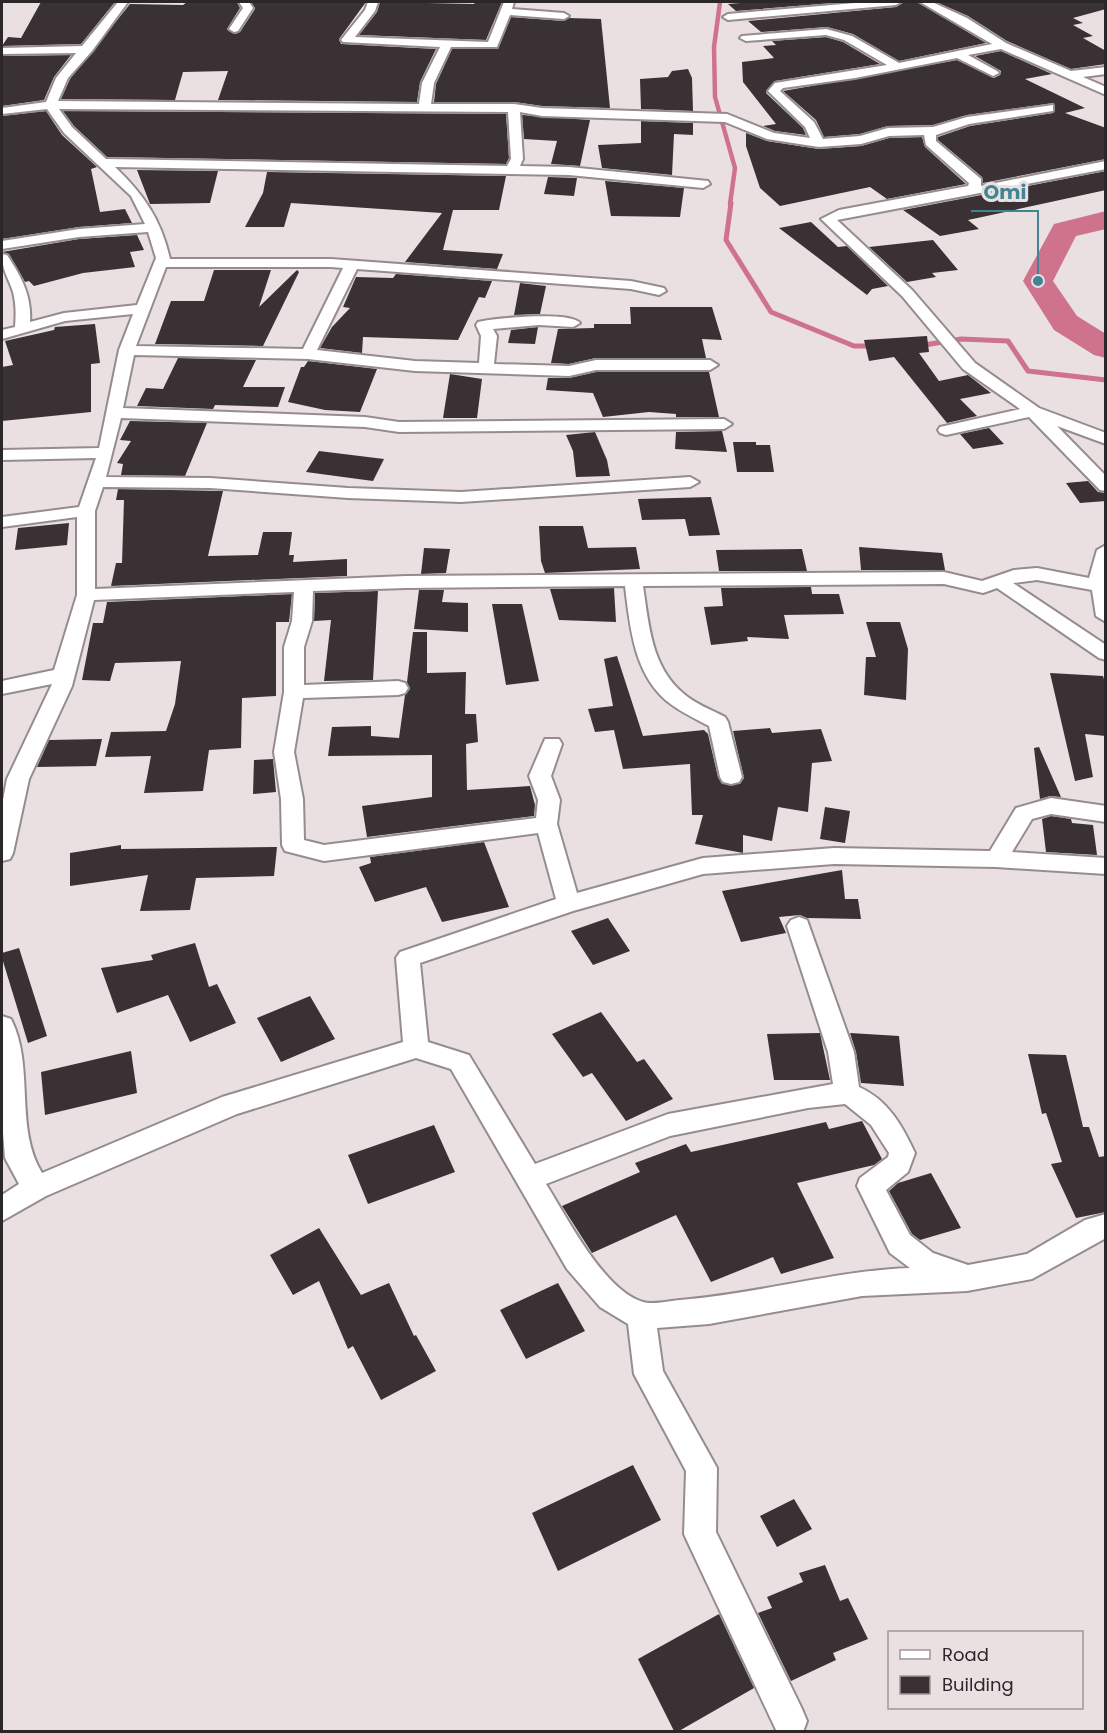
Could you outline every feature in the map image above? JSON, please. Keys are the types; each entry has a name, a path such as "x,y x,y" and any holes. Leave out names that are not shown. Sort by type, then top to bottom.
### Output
{"street":[{"path":"50,105 59,90 62,78 88,49 123,2"},
{"path":"234,29 249,8 244,2"},
{"path":"373,2 370,11 347,40 493,45 496,30 508,7 564,16"},
{"path":"728,17 896,2"},
{"path":"925,2 963,20 1002,45 1106,92"},
{"path":"746,38 826,32 848,38 897,66"},
{"path":"424,109 428,83 448,42"},
{"path":"819,143 810,124 774,91 779,85 855,75 1002,45"},
{"path":"2,51 88,49"},
{"path":"958,53 993,73"},
{"path":"1070,75 1106,70"},
{"path":"2,853 18,779 62,686 63,675 86,595 86,511 106,453 127,350 163,258 153,227 136,194 68,130 50,105"},
{"path":"2,111 50,105 351,105 424,109 514,108 542,112 727,118 771,136 819,143 861,140 888,132 934,131 968,121 1049,108"},
{"path":"512,169 517,159 514,108"},
{"path":"934,131 930,134 930,142 978,187"},
{"path":"102,163 256,168 512,169 519,172 623,175 704,184"},
{"path":"1106,165 978,187 839,214 828,219 907,293 969,366 1034,411 1106,486"},
{"path":"2,245 79,233 153,227"},
{"path":"2,258 21,292 25,305 22,329"},
{"path":"161,263 274,261 352,265 631,285 659,291"},
{"path":"308,354 340,285 352,265"},
{"path":"2,335 64,317 144,309"},
{"path":"486,368 489,336 483,325 539,321 573,323"},
{"path":"127,350 308,354 415,366 569,371 596,365 710,365"},
{"path":"946,430 1034,411 1106,439"},
{"path":"115,413 365,422 399,427 724,424"},
{"path":"2,455 106,453"},
{"path":"96,482 210,483 348,494 461,497 690,482"},
{"path":"2,522 86,511"},
{"path":"86,595 406,582 633,579 944,578 983,587 1014,576 1037,574 1096,585 1106,550"},
{"path":"1099,576 1106,617 1102,630 1106,644"},
{"path":"633,579 643,649 661,681 677,699 718,722 731,777"},
{"path":"1000,582 1106,654"},
{"path":"304,587 302,621 294,647 294,692 284,752 292,799 293,845 324,853 546,824"},
{"path":"2,687 63,675"},
{"path":"294,692 398,688"},
{"path":"552,744 540,776 549,800 546,824 569,904"},
{"path":"996,860 1024,813 1052,806 1106,814"},
{"path":"416,1048 408,958 569,904 703,866 834,856 996,860 1106,866"},
{"path":"799,926 841,1052 847,1093"},
{"path":"4,1042 18,1158 36,1188"},
{"path":"2,1209 36,1188 231,1105 416,1048 460,1062 578,1260 610,1298 641,1317 710,1311 862,1283 967,1278 1032,1266 1102,1232"},
{"path":"528,1179 668,1125 808,1097 847,1093 859,1098 884,1118 902,1153 899,1164 870,1186 900,1244 924,1262 967,1278"},
{"path":"641,1317 649,1374 702,1468 700,1534 790,1720"}],"building":[{"path":"41,2 115,2 81,44 2,46 8,37 21,38"},
{"path":"187,2 237,2 240,8 227,29 235,34 240,32 255,9 251,2 366,2 339,39 341,44 436,49 420,82 417,102 218,100 228,71 183,72 175,100 61,99 70,79 130,4 183,5"},
{"path":"380,2 474,4 475,2 502,2 486,40 359,35 377,12"},
{"path":"846,2 736,11 728,4"},
{"path":"903,2 918,2 986,43 899,61 853,34 827,27 761,32 748,21 896,7"},
{"path":"936,2 1106,2 1106,9 1073,18 1083,23 1073,25 1093,36 1083,38 1106,51 1106,64 1071,69 1007,41 968,16"},
{"path":"511,17 564,21 569,18 601,19 610,108 542,106 514,102 434,102 436,84 452,49 498,49"},
{"path":"826,37 843,42 880,64 775,81 766,93 803,128 806,135 775,131 763,126 776,124 743,82 742,62 774,58 763,46 776,45 772,41"},
{"path":"1001,51 1052,74 1025,79 1085,108 1065,113 1106,128 1106,159 983,183 982,177 938,140 938,137 970,126 1053,113 1054,103 967,115 933,125 888,126 860,134 824,137 816,120 783,91 957,60 994,78 1000,75 1001,71 975,56"},
{"path":"71,55 54,77 44,100 2,106 2,56"},
{"path":"688,69 692,78 693,111 641,109 640,79 668,77 672,71"},
{"path":"46,111 62,135 97,167 91,169 100,212 125,209 132,223 79,227 2,239 2,116"},
{"path":"63,111 506,114 509,158 506,164 107,157 74,126"},
{"path":"522,115 590,120 580,166 551,164 557,141 524,139"},
{"path":"641,121 693,123 693,135 674,134 672,175 602,168 598,145 641,143"},
{"path":"746,133 767,141 819,149 861,146 889,138 922,137 925,147 966,184 887,199 870,187 780,206 760,188 746,146"},
{"path":"137,170 218,171 210,203 150,204"},
{"path":"1106,171 1106,190 968,220 979,229 940,236 903,210"},
{"path":"267,172 506,176 499,210 453,210 443,250 503,254 497,269 405,262 442,213 291,203 284,227 245,227 263,193"},
{"path":"548,177 577,178 574,196 544,194"},
{"path":"605,181 684,188 680,217 611,216"},
{"path":"811,222 838,247 847,246 888,286 872,289 867,295 779,228"},
{"path":"137,235 144,250 130,252 135,267 83,273 34,286 29,281 25,282 9,254 2,252 79,239"},
{"path":"933,240 958,270 932,273 936,277 907,282 869,247"},
{"path":"214,270 271,270 259,307 297,270 299,272 263,346 155,344 171,301 204,301"},
{"path":"396,274 492,281 485,298 479,297 458,340 363,337 362,353 320,348 332,327 350,308 343,307 356,277 393,278"},
{"path":"520,283 546,286 540,314 514,315"},
{"path":"630,307 712,307 722,340 702,339 706,358 596,358 569,364 551,363 558,329 594,328 594,324 631,324"},
{"path":"95,324 100,363 91,364 91,412 2,421 2,367 13,365 5,341 54,330 55,327"},
{"path":"538,327 535,344 508,343 511,330"},
{"path":"927,336 929,352 919,353 939,381 968,375 991,393 960,399 977,416 947,423 894,357 869,361 864,340"},
{"path":"178,358 256,360 243,387 285,387 278,407 215,405 213,409 137,406 146,388 163,389"},
{"path":"308,361 377,369 360,412 325,410 288,402 301,367 304,367"},
{"path":"596,372 709,372 719,417 676,417 676,414 649,412 603,417 593,393 546,390 548,378 569,378"},
{"path":"450,374 482,379 477,418 443,418"},
{"path":"130,421 207,423 185,476 121,475 123,464 117,463 131,441 120,440"},
{"path":"989,428 1004,444 973,449 960,434"},
{"path":"722,431 727,452 675,449 676,432"},
{"path":"595,432 607,460 610,476 576,477 573,451 566,435"},
{"path":"733,442 756,442 756,445 770,445 774,472 737,472"},
{"path":"319,451 384,459 373,481 306,472"},
{"path":"1088,481 1098,492 1106,493 1106,501 1080,503 1066,483"},
{"path":"118,489 223,491 208,556 258,555 263,532 292,532 289,555 294,555 293,562 347,559 347,576 111,586 116,563 122,563 124,500 116,500"},
{"path":"711,497 720,535 689,536 685,519 642,520 638,499"},
{"path":"69,523 67,545 15,550 18,528"},
{"path":"539,526 583,526 588,548 636,547 640,569 545,573 541,561"},
{"path":"859,547 942,553 945,570 861,570"},
{"path":"424,548 450,549 446,573 421,574"},
{"path":"802,549 807,571 719,571 716,550"},
{"path":"811,587 812,594 839,594 844,614 784,615 789,639 747,637 748,641 711,645 704,607 723,606 721,588"},
{"path":"614,588 616,622 559,620 550,589"},
{"path":"419,590 444,590 442,602 468,603 468,632 414,629"},
{"path":"378,591 373,680 324,681 331,620 314,621 315,593"},
{"path":"292,594 289,622 276,622 276,696 242,698 241,748 209,750 203,791 144,793 151,756 105,757 111,732 166,731 175,704 181,661 115,663 110,681 82,680 93,623 103,623 107,602"},
{"path":"492,604 522,604 539,681 506,685"},
{"path":"866,622 900,622 908,649 906,700 864,695 866,657 876,657"},
{"path":"413,632 427,632 427,673 466,672 465,714 476,714 478,742 466,744 467,790 530,786 535,805 534,816 367,837 362,806 432,797 432,755 328,756 332,727 371,726 371,736 399,738 405,695 410,689 407,682"},
{"path":"617,656 643,736 704,730 708,734 718,777 722,784 740,784 744,778 733,731 770,728 772,733 821,729 832,761 812,763 808,812 778,807 772,841 743,835 743,853 695,844 703,815 692,815 690,764 623,769 614,730 595,732 588,709 613,706 604,659"},
{"path":"1050,673 1103,676 1106,686 1106,736 1085,734 1093,777 1075,781"},
{"path":"102,739 96,766 37,767 49,740"},
{"path":"1039,747 1061,797 1050,796 1040,799 1034,748"},
{"path":"273,759 276,792 253,794 254,760"},
{"path":"825,807 850,811 845,843 820,839"},
{"path":"1051,816 1071,819 1072,823 1093,825 1097,855 1046,852 1042,819"},
{"path":"484,842 509,907 442,922 426,887 375,902 359,867 371,863 370,857"},
{"path":"121,845 121,849 277,847 274,876 196,878 190,910 140,911 148,875 70,886 70,853"},
{"path":"842,870 845,899 858,899 861,919 807,918 800,915 779,917 786,933 741,942 722,891"},
{"path":"608,918 630,951 593,965 571,931"},
{"path":"195,943 209,987 217,984 236,1023 190,1042 168,995 117,1013 101,968 153,960 151,955"},
{"path":"19,948 47,1036 28,1043 2,958 2,953"},
{"path":"310,996 335,1039 281,1062 257,1018"},
{"path":"601,1012 637,1062 644,1059 673,1099 626,1121 592,1073 583,1077 552,1034"},
{"path":"820,1033 830,1080 774,1080 767,1034"},
{"path":"850,1033 899,1036 904,1086 861,1083"},
{"path":"131,1051 137,1093 45,1115 41,1072"},
{"path":"1028,1054 1066,1055 1083,1127 1089,1127 1099,1157 1106,1156 1106,1212 1076,1218 1051,1164 1062,1162 1046,1113 1042,1114"},
{"path":"862,1121 882,1159 874,1165 797,1183 834,1258 781,1274 773,1257 711,1282 676,1215 592,1253 562,1206 640,1172 635,1163 686,1144 691,1152 826,1122 829,1129"},
{"path":"434,1125 455,1172 368,1204 348,1155"},
{"path":"931,1173 961,1228 920,1240 912,1234 889,1191 898,1183"},
{"path":"319,1228 361,1295 389,1283 414,1336 416,1335 436,1371 381,1400 353,1346 348,1349 319,1281 293,1295 270,1255"},
{"path":"558,1283 585,1331 526,1359 500,1310"},
{"path":"633,1465 661,1520 558,1571 532,1513"},
{"path":"794,1499 812,1529 777,1547 760,1516"},
{"path":"825,1565 840,1601 848,1598 868,1639 833,1653 836,1660 791,1681 758,1613 772,1608 767,1597 803,1582 799,1573"},
{"path":"719,1614 754,1688 679,1731 674,1731 638,1659"}],"waterway":[{"path":"720,2 714,47 715,97 735,168 730,204"},
{"path":"731,203 726,240 771,312 854,346 875,346"},
{"path":"1106,220 1064,230 1038,281 1065,323 1106,348"},
{"path":"918,346 961,339 1008,341 1028,371 1106,380"}],"place":[{"name":"Omi","path":"1038,281"}]}
